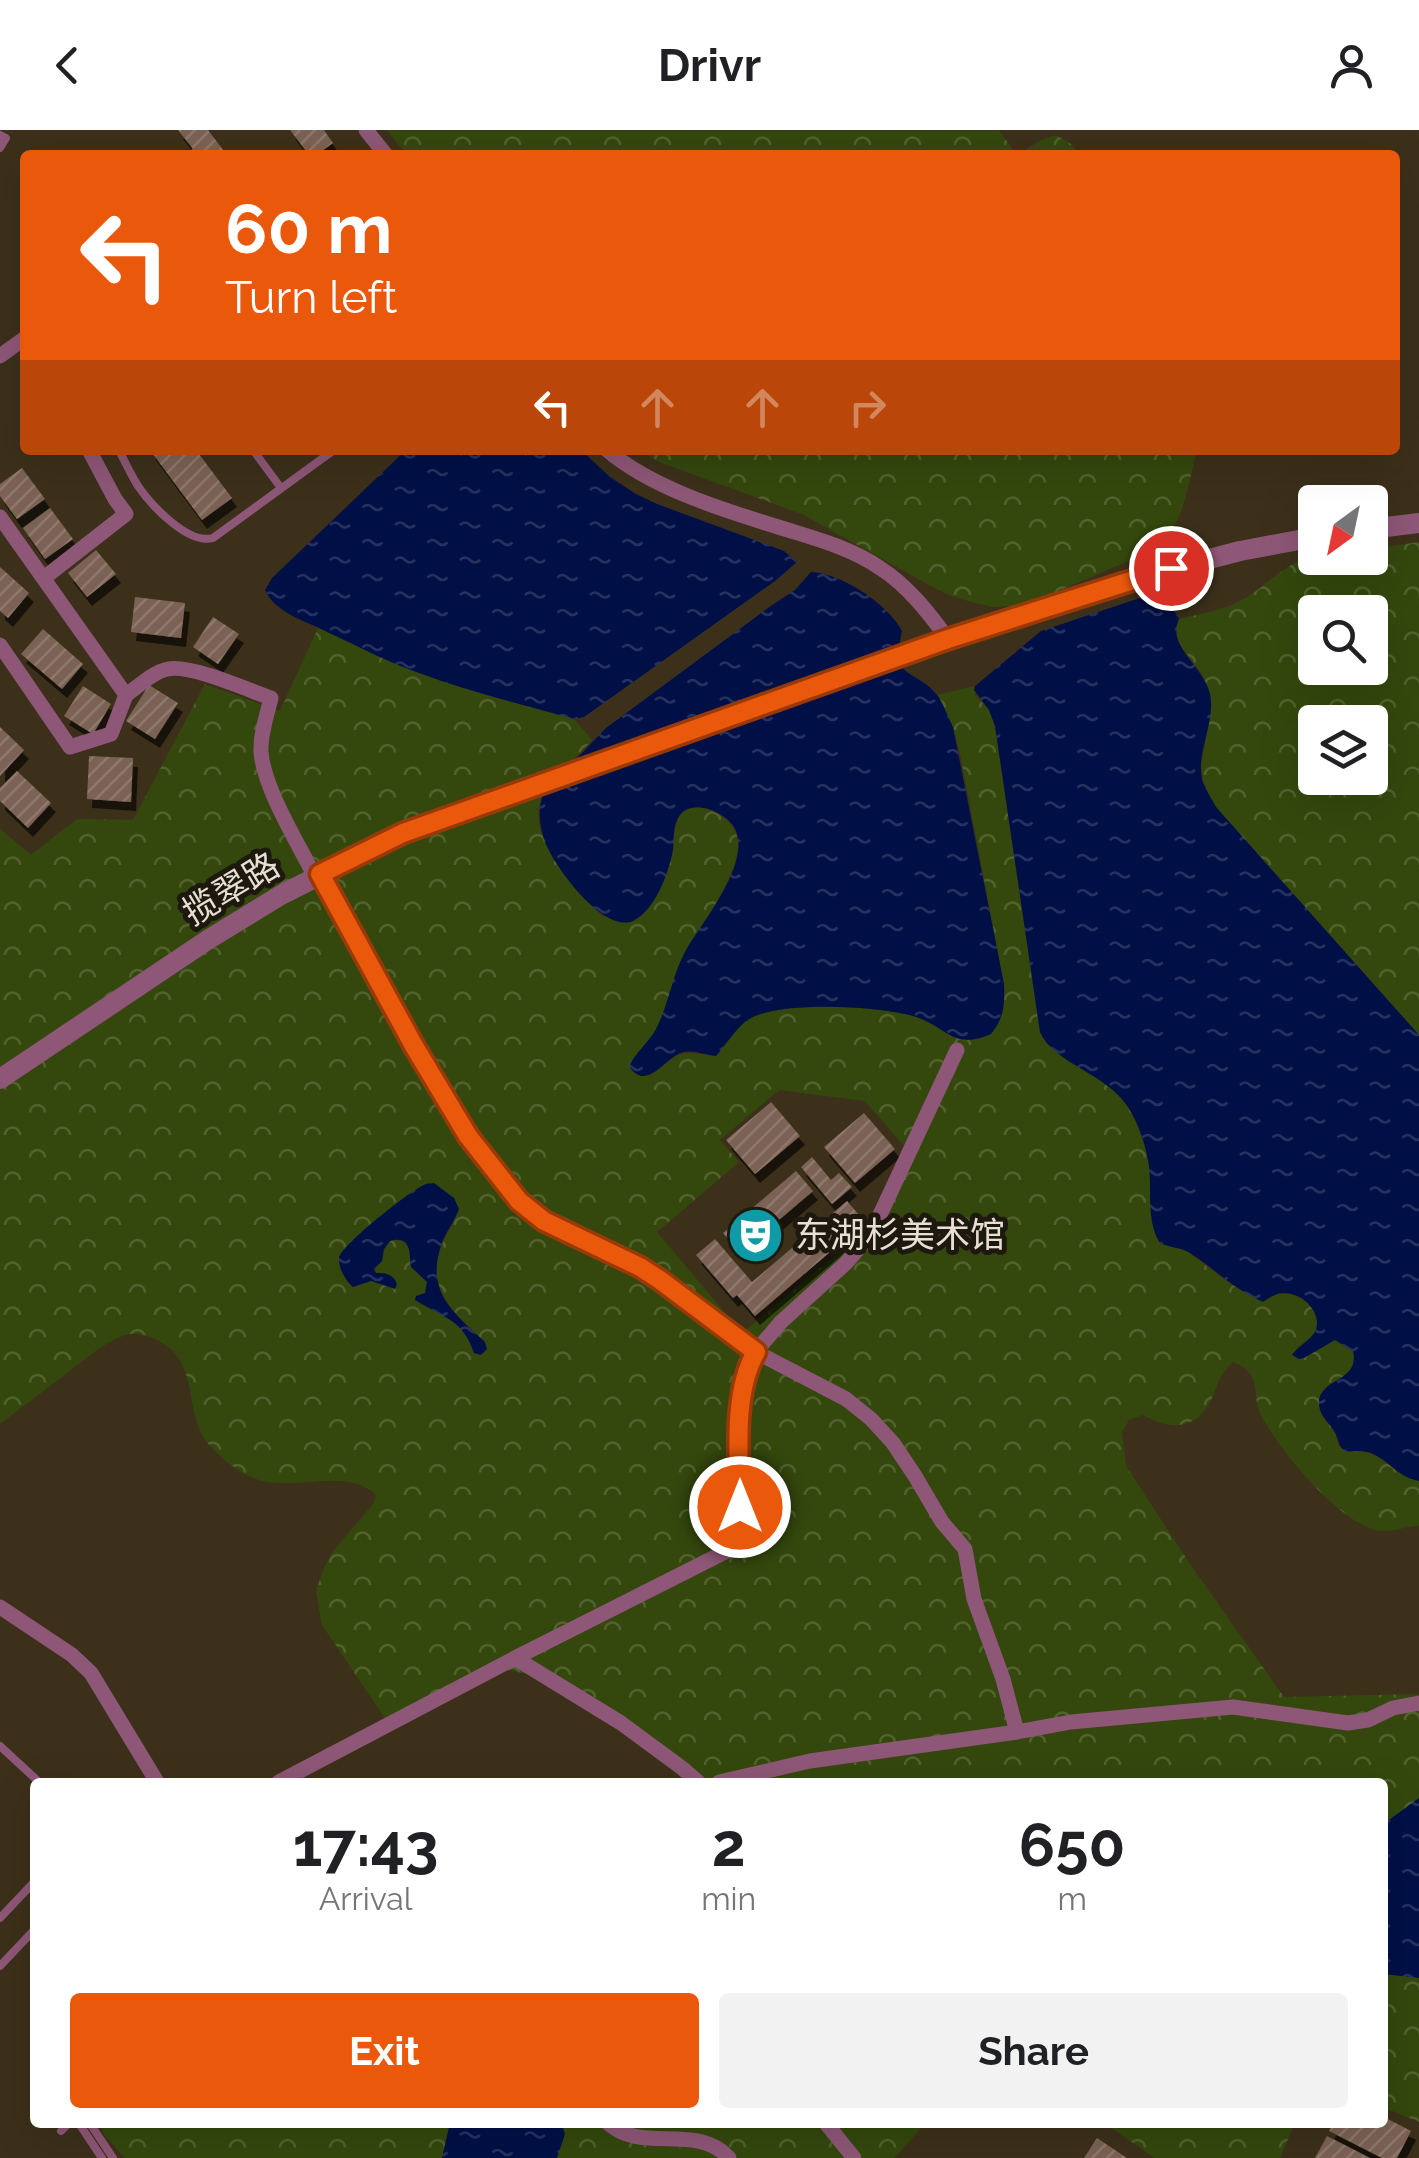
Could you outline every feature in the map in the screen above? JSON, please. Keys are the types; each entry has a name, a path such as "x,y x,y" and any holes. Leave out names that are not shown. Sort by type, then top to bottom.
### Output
{"street":[{"path":"366,130 382,150"},
{"path":"44,578 126,514 92,455"},
{"path":"615,455 637,471 681,492 858,555 902,584 948,639"},
{"path":"0,517 126,694"},
{"path":"1388,527 1419,523"},
{"name":"揽翠路","path":"0,1079 209,939 318,875 403,833 948,639 1171,568 1298,541"},
{"path":"0,645 70,746 111,734 126,694 174,668 271,698 262,743 264,766 283,813 468,1136 519,1201 544,1221 640,1267 756,1352 846,1399 893,1442 942,1522 965,1549 974,1599 1017,1732"},
{"path":"288,1778 718,1557 733,1544 740,1528 740,1412 748,1366 781,1322 871,1234 957,1050"},
{"path":"0,1608 72,1655 91,1673 155,1778"},
{"path":"515,1658 621,1723 693,1778"},
{"path":"737,1778 810,1762 1071,1722 1233,1707 1348,1723 1419,1703"},
{"path":"615,2128 642,2139 704,2141 729,2158"},
{"path":"831,2128 854,2158"}],"lane":[{"path":"0,134 6,138 0,148"},
{"path":"122,455 150,500 182,530 207,540 327,455"},
{"path":"257,455 281,488"},
{"path":"0,1746 35,1778"},
{"path":"0,1918 30,1887"},
{"path":"0,1966 30,1933"},
{"path":"61,2131 65,2128"},
{"path":"79,2128 102,2158"},
{"path":"93,2128 113,2158"}],"green space":[{"path":"387,130 999,130 1013,150 403,150"},
{"path":"1056,135 1076,150 1025,150"},
{"path":"647,455 1196,455 1178,518 1172,531 1152,551 1025,605 994,607 949,595 802,514"},
{"path":"1419,542 1419,1035 1216,807 1203,782 1201,766 1211,710 1202,674 1175,638 1174,629 1179,619 1218,610 1249,596 1298,563 1298,575 1388,575 1388,546"},
{"path":"318,628 419,673 574,719 592,740 544,794 539,809 540,826 555,860 602,916 636,919 650,905 664,881 677,821 685,810 703,808 728,822 738,841 737,857 656,1030 645,1045 654,1073 680,1054 713,1056 746,1021 785,1009 877,1010 913,1016 967,1040 991,1034 1004,984 960,753 953,727 937,695 975,686 975,695 989,710 995,726 1040,1032 1056,1052 1107,1085 1128,1107 1148,1159 1152,1215 1160,1243 1185,1250 1232,1285 1266,1300 1287,1294 1306,1302 1317,1319 1316,1328 1311,1338 1297,1348 1335,1340 1354,1352 1351,1369 1327,1386 1338,1445 1346,1452 1370,1453 1419,1481 1419,1526 1380,1531 1364,1526 1329,1501 1280,1446 1260,1413 1251,1375 1233,1362 1206,1409 1191,1422 1163,1424 1143,1415 1129,1420 1122,1432 1126,1466 1284,1697 1419,1694 1419,1798 1388,1821 1388,1778 686,1778 668,1761 528,1674 507,1670 393,1730 322,1625 316,1591 334,1550 374,1503 376,1495 349,1482 266,1482 238,1470 204,1438 178,1358 155,1339 140,1334 125,1335 102,1346 0,1424 0,829 31,855 77,819 133,820 205,684 280,711","holes":["779,1090 865,1101 905,1147 870,1226 742,1333 657,1232 739,1162 720,1140","417,1189 454,1222 443,1241 437,1274 447,1302 485,1342 472,1350 457,1325 415,1299 425,1293 427,1282 410,1263 404,1242 390,1241 374,1268 376,1273 387,1273 355,1287 347,1282 339,1260 354,1239"]},
{"path":"1388,1973 1419,1978 1419,2122 1388,2109"},
{"path":"102,2128 449,2128 442,2158 125,2158"},
{"path":"921,2128 894,2158 557,2158 564,2129"},
{"path":"1111,2128 1292,2128 1280,2158 1155,2158"}],"water":[{"path":"401,455 586,455 636,494 784,551 797,562 584,717 574,719 438,680 297,618 269,597 265,590 272,578"},
{"path":"811,572 849,584 886,611 902,631 902,667 938,696 953,727 1004,984 1001,1017 991,1034 967,1040 925,1020 897,1013 832,1007 787,1009 748,1020 716,1056 684,1052 650,1075 636,1074 629,1066 656,1029 681,960 732,873 738,841 734,827 722,815 706,808 682,813 660,890 641,916 621,922 594,907 557,864 541,828 543,794 606,728 795,590"},
{"path":"1161,591 1179,619 1176,629 1182,648 1210,694 1201,768 1203,783 1216,807 1419,1035 1419,1481 1370,1453 1346,1452 1341,1447 1321,1413 1319,1399 1322,1392 1350,1370 1353,1351 1335,1340 1304,1358 1292,1355 1316,1329 1315,1312 1307,1302 1282,1293 1263,1302 1190,1253 1160,1243 1151,1216 1148,1158 1132,1114 1107,1085 1056,1052 1040,1032 995,726 975,686 1041,631"},
{"path":"434,1183 454,1198 459,1209 438,1256 439,1285 451,1308 485,1342 487,1349 481,1355 474,1353 458,1326 415,1300 425,1293 427,1282 411,1267 406,1243 390,1241 374,1269 394,1278 395,1289 371,1281 353,1287 340,1266 342,1252 364,1230 407,1196"},
{"path":"1419,1798 1419,1978 1388,1975 1388,1821"},
{"path":"449,2128 563,2128 565,2134 557,2158 442,2158"}],"building":[{"path":"178,130 208,130 223,150 192,150"},
{"path":"290,130 324,130 333,143 323,150 305,150"},
{"path":"154,455 200,455 232,498 202,520"},
{"path":"22,468 45,499 17,519 0,496 0,484"},
{"path":"50,508 73,539 45,559 23,528"},
{"path":"96,550 116,574 87,597 68,573"},
{"path":"0,567 29,593 8,618 0,611"},
{"path":"135,597 185,603 181,638 131,632"},
{"path":"213,617 239,634 218,664 193,647"},
{"path":"43,629 83,664 62,689 21,654"},
{"path":"149,685 178,703 155,739 126,721"},
{"path":"83,686 111,704 93,734 64,716"},
{"path":"0,727 24,750 0,776"},
{"path":"89,756 133,758 131,802 87,799"},
{"path":"17,771 51,803 28,828 0,801 0,788"},
{"path":"771,1102 800,1136 755,1174 726,1140"},
{"path":"864,1113 895,1149 855,1183 824,1147"},
{"path":"812,1157 831,1180 839,1173 852,1187 832,1204 801,1167"},
{"path":"796,1171 813,1191 740,1253 723,1233"},
{"path":"847,1201 865,1222 755,1316 737,1295 733,1298 696,1255 715,1239 752,1282"},
{"path":"1388,2119 1411,2131 1397,2158 1382,2158 1329,2131 1388,2128"},
{"path":"1327,2136 1370,2158 1315,2158"},
{"path":"1097,2138 1127,2158 1084,2158"}],"place":[{"name":"东湖杉美术馆","path":"756,1235"}],"route":[{"path":"740,1507 740,1412 748,1366 756,1352 640,1267 544,1221 519,1201 468,1136 320,874 403,833 948,639 1171,568"}]}
